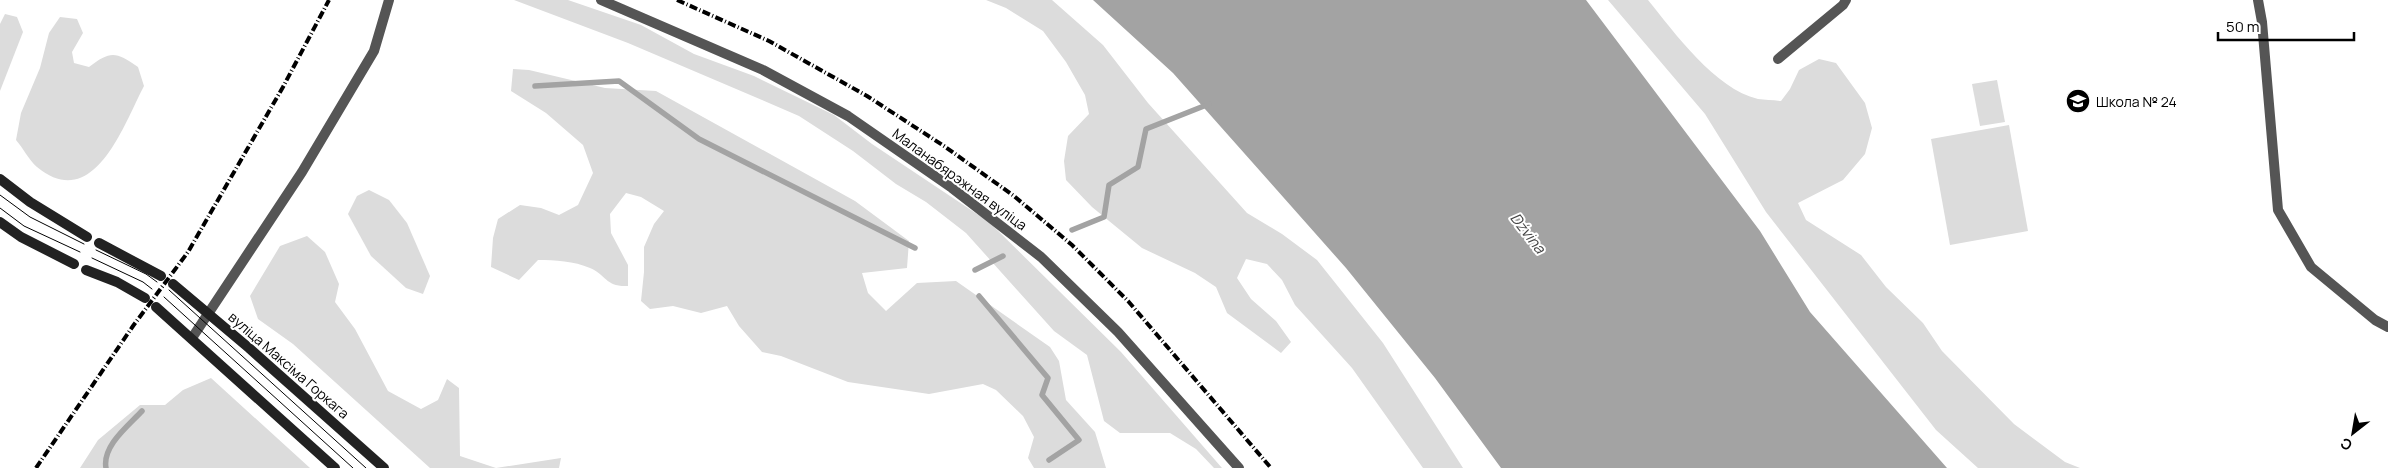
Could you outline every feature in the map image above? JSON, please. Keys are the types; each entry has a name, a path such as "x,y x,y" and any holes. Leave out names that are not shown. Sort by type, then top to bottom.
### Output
{"main road":[{"path":"0,179 30,202 87,237"},
{"path":"0,222 21,237 74,264"},
{"path":"99,243 161,276"},
{"path":"86,270 117,282 145,298"},
{"name":"вуліца Максіма Горкага","path":"173,284 210,314 384,468"},
{"path":"156,307 335,468"}],"street":[{"path":"192,338 210,314 302,172 374,51 389,0"},
{"name":"Маланабярэжная вуліца","path":"601,0 763,70 848,116 952,188 1041,257 1118,332 1239,468"},
{"path":"1778,59 1844,5 1846,0"},
{"path":"2258,0 2262,22 2278,210 2311,267 2375,320 2388,326"}],"shaded area":[{"path":"514,0 568,0 641,25 694,54 754,76 834,115 872,144 989,222 1121,352 1222,468 1214,468 1196,449 1170,433 1120,433 1104,421 1087,355 1054,331 966,233 926,202 896,184 853,151 799,116 628,43"},
{"path":"986,0 1052,0 1103,45 1148,103 1247,213 1282,234 1317,260 1383,343 1463,468 1423,468 1352,368 1295,305 1282,280 1267,264 1246,259 1237,278 1251,299 1276,321 1291,342 1281,353 1227,313 1216,287 1195,273 1142,248 1092,207 1066,180 1064,161 1068,136 1089,114 1085,95 1066,62 1043,31 1006,8"},
{"path":"1608,0 1648,0 1683,43 1711,72 1726,84 1758,99 1781,101 1790,89 1799,70 1819,59 1836,63 1865,103 1872,128 1865,154 1843,180 1798,203 1806,220 1861,255 1886,287 1923,323 1942,351 2014,424 2065,462 2080,468 1978,468 1936,430 1766,212 1705,114"},
{"path":"5,14 17,17 23,32 0,91 0,24"},
{"path":"60,17 77,19 83,33 72,52 74,63 89,67 108,56 119,56 138,67 144,86 116,141 104,158 91,172 75,180 57,179 37,167 16,140 21,113 40,68 49,33"},
{"path":"513,69 529,70 605,88 656,91 855,201 909,241 907,268 862,273 868,293 886,311 917,283 956,281 1050,347 1059,361 1066,400 1095,432 1106,468 1034,468 1028,458 1034,437 1023,416 996,390 983,384 929,394 848,382 781,356 762,352 739,326 727,306 701,313 673,306 650,309 641,301 644,247 654,224 664,211 641,197 626,193 610,214 611,233 628,265 628,286 615,285 590,268 564,261 538,260 519,280 491,267 493,238 498,219 520,205 541,208 559,215 578,205 593,173 583,145 546,113 511,91"},
{"path":"1997,80 2005,122 1980,126 1972,84"},
{"path":"2009,125 2028,231 1950,245 1931,139"},
{"path":"369,190 389,200 407,223 430,276 423,294 406,288 371,256 348,214 357,196"},
{"path":"307,236 325,252 339,284 335,302 355,329 388,391 421,409 438,400 447,379 459,388 460,456 496,468 430,468 293,344 258,319 250,296 280,246"},
{"path":"211,378 310,468 80,468 98,440 140,405 165,405 183,390"},
{"path":"561,458 559,468 496,468"}],"water":[{"name":"Dźvina","path":"1093,0 1586,0 1760,231 1810,312 1947,468 1501,468 1435,378 1346,268 1173,73"}],"waterway":[{"path":"535,86 619,81 699,139 915,248"},
{"path":"1072,230 1104,217 1109,185 1138,167 1146,129 1209,104"},
{"path":"975,270 1003,256"},
{"path":"979,296 1048,378 1042,395 1079,440 1049,460"},
{"path":"106,468 106,460 112,444 142,411"}],"tram line":[{"path":"0,195 30,217 84,244"},
{"path":"0,208 24,226 80,252"},
{"path":"96,250 146,274 157,282"},
{"path":"92,258 143,282 152,289"},
{"path":"169,290 366,468"},
{"path":"164,297 353,468"}],"railway":[{"path":"36,468 133,326 188,252 283,87 329,0"},
{"path":"677,0 769,41 867,96 944,146 1014,196 1072,245 1128,301 1271,468"}],"place":[{"name":"Школа № 24","path":"2078,101"}]}
